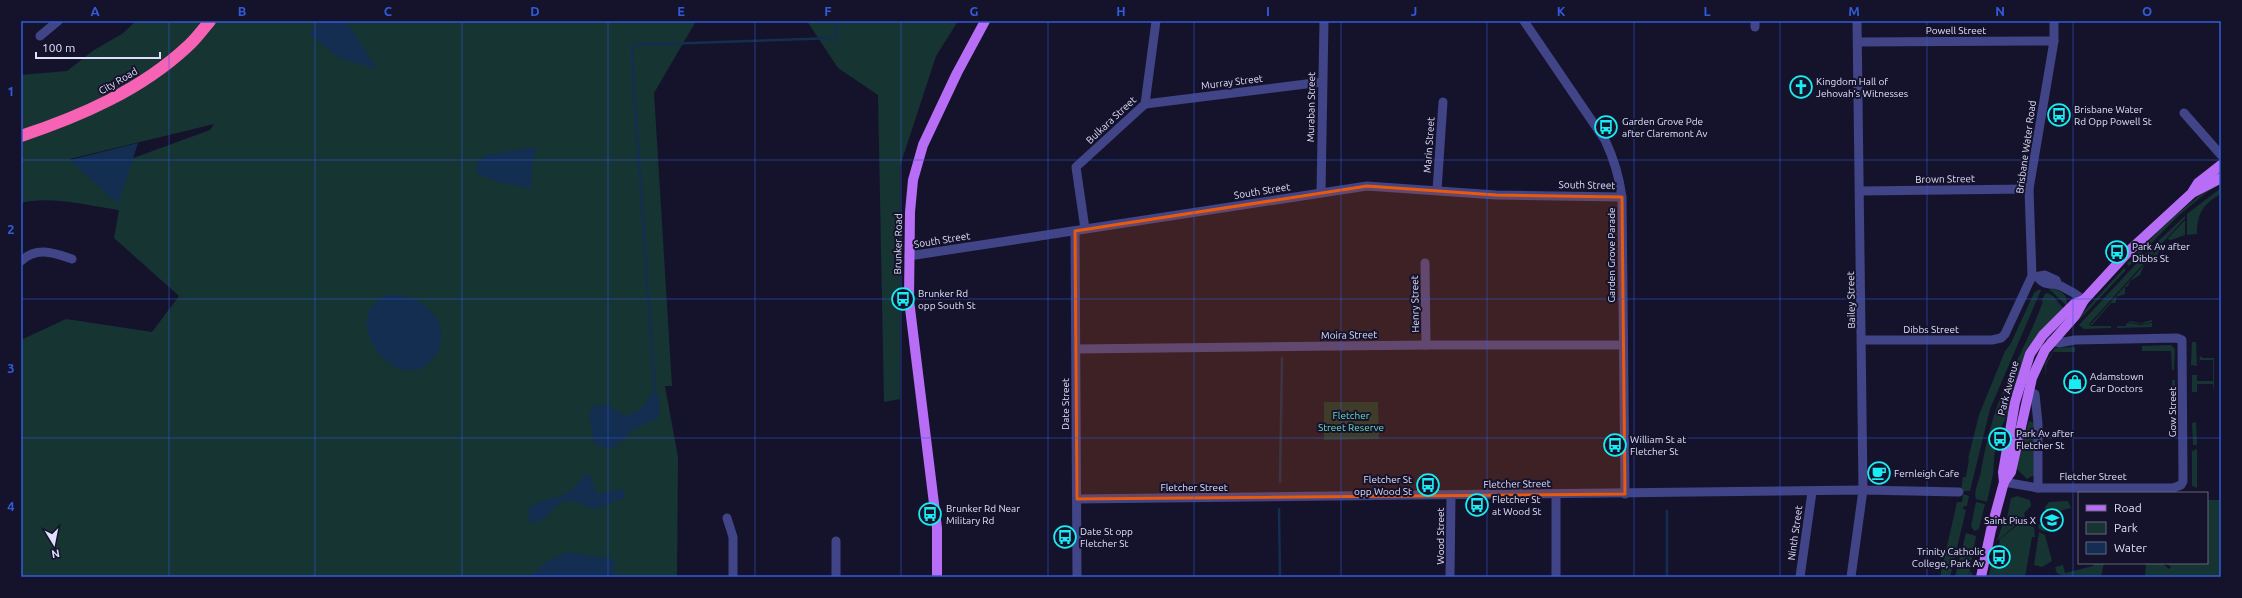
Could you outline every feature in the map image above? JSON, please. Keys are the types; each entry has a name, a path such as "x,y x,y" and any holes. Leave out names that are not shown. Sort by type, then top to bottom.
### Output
{"highway":[{"name":"City Road","path":"21,136 57,124 101,105 149,77 188,46 210,21"}],"main road":[{"name":"Brunker Road","path":"937,577 937,528 909,300 910,212 913,180 923,145 957,73 985,21"},
{"name":"Park Avenue","path":"2192,193 2198,183 2221,165"},
{"name":"Park Avenue","path":"1981,577 1990,530 2004,482 2011,472 2029,392 2037,366 2055,338 2075,316 2084,300 2130,250 2192,193 2221,178"},
{"name":"Park Avenue","path":"2004,482 2003,472 2018,388 2030,354 2041,337 2074,304 2084,300"}],"street":[{"path":"40,36 58,21"},
{"name":"Bulkara Street","path":"1085,229 1076,167 1145,104 1156,21"},
{"name":"Muraban Street","path":"1321,193 1324,21"},
{"name":"Garden Grove Parade","path":"1524,21 1605,141 1615,159 1622,196 1622,345 1625,494"},
{"name":"Bailey Street","path":"1851,577 1863,490 1863,340 1857,21"},
{"name":"Brisbane Water Road","path":"2000,338 2005,334 2035,277 2029,189 2054,41 2054,21"},
{"name":"Powell Street","path":"1858,42 2054,41"},
{"name":"Murray Street","path":"1145,104 1322,82"},
{"name":"Marin Street","path":"1437,190 1443,102"},
{"path":"2184,113 2221,155"},
{"name":"South Street","path":"909,256 1367,186 1437,190 1496,196 1622,196"},
{"name":"Brown Street","path":"1860,191 2029,189"},
{"name":"Date Street","path":"1075,231 1077,577"},
{"path":"21,260 29,254 39,252 49,252 72,259"},
{"name":"Henry Street","path":"1425,263 1426,345"},
{"path":"2035,277 2045,275 2056,280 2058,285 2084,300"},
{"name":"Gow Street","path":"2055,338 2068,335 2075,340 2177,338 2182,340 2184,477 2182,485"},
{"path":"2041,337 2055,338"},
{"name":"Dibbs Street","path":"1863,340 2000,338"},
{"name":"Moira Street","path":"1076,349 1426,345 1622,345"},
{"path":"2029,392 2035,394 2036,401 2038,488"},
{"name":"Fletcher Street","path":"2004,482 2038,488 2173,488 2182,485"},
{"name":"Fletcher Street","path":"1076,499 1812,492 1863,490 1959,492"},
{"name":"Ninth Street","path":"1800,577 1812,492"},
{"path":"1556,494 1556,577"},
{"name":"Wood Street","path":"1450,577 1451,496"},
{"path":"727,518 733,537 733,577"},
{"path":"836,541 836,577"}],"highlighted area":[{"path":"1367,186 1496,195 1622,197 1625,494 1077,499 1075,231"}],"green space":[{"path":"136,21 696,21 654,93 672,386 665,386 678,457 677,577 21,577 21,340 66,319 152,332 179,296 114,238 119,210 83,204 43,200 21,203 21,75 67,71 94,50 122,34","holes":["214,124 210,130 87,175 70,159"]},
{"path":"807,21 958,21 936,56 900,166 900,399 884,402 878,95 838,68"},
{"path":"2221,181 2221,184 2207,192 2178,216 2129,266 2127,264 2171,219 2195,199"},
{"path":"2221,188 2221,194 2202,210 2198,220 2197,234 2187,235 2187,214"},
{"path":"2185,216 2185,218 2089,324 2090,326 2111,326 2111,328 2084,329 2079,325 2150,249"},
{"path":"2185,220 2185,235 2171,240 2167,239"},
{"path":"2161,246 2165,246 2160,250 2154,260 2144,265 2140,275 2130,281 2128,286 2125,287 2125,294 2116,297 2116,303 2111,303 2092,325 2090,325"},
{"path":"2124,268 2126,270 2080,319 2080,316"},
{"path":"2047,287 2062,292 2066,298 2067,306"},
{"path":"2041,290 1990,409 1970,491 1961,491 1963,477 1966,477 1968,459 1979,415 2005,351 2010,345 2034,293"},
{"path":"2048,293 2053,296 2063,308 2028,349 2020,368 2009,412 1996,437 1993,474 1987,502 1976,499 1976,489 1996,409 2043,301 2041,302 2045,294"},
{"path":"2152,320 2152,322 2141,323"},
{"path":"2130,321 2141,323 2130,322 2127,325 2130,323 2140,325 2152,323 2152,327 2117,328 2117,326 2126,326 2126,324"},
{"path":"2192,342 2196,342 2197,366 2191,365"},
{"path":"2171,345 2175,349 2174,370 2172,370 2171,351 2142,351 2142,346"},
{"path":"2075,347 2075,352 2053,352 2046,365 2046,377 2045,364 2055,348"},
{"path":"2200,356 2203,358 2214,358 2214,392 2213,384 2197,384 2197,392 2192,392 2192,375 2197,375 2197,381 2213,381 2213,360 2200,360 2199,366"},
{"path":"2172,380 2175,380 2175,414 2172,414"},
{"name":"Fletcher Street Reserve","path":"1324,402 1378,402 1379,439 1324,440"},
{"path":"2029,421 2034,423 2034,475 2027,479 2016,468"},
{"path":"2196,422 2197,445 2193,445 2192,423"},
{"path":"2197,449 2197,488 2192,486 2192,451"},
{"path":"1963,494 1969,496 1967,506 1964,506 1963,509 1966,510 1950,577 1940,577 1957,502 1962,502"},
{"path":"2017,496 2030,500 2031,506 2024,513 2025,517 1997,541 2003,523 2006,523 2011,498"},
{"path":"2208,500 2221,500 2221,577 2145,577 2146,564 2163,564 2169,569 2171,567 2168,564 2208,564"},
{"path":"2068,501 2071,508 2051,513 2053,522 2043,524 2045,532 2039,529 2038,525 2048,520 2045,507 2049,502"},
{"path":"1976,502 1985,504 1979,529 1974,531 1971,526"},
{"path":"2025,519 2027,525 2034,527 2035,537 2032,537 2025,577 1988,577 1993,560 1997,560 2000,539"},
{"path":"2039,532 2045,535 2052,561 2042,567 2034,565"},
{"path":"1966,533 1976,536 1969,575 1971,571 1973,577 1955,577"},
{"path":"2093,564 2104,564 2101,577 2061,575 2057,573 2055,567 2063,565 2065,573 2093,566"}],"water":[{"path":"319,21 343,21 352,30 377,69 339,58 309,34"},
{"path":"138,143 118,204 70,160"},
{"path":"532,147 537,151 533,157 531,189 499,182 477,174 477,163 486,155"},
{"path":"390,294 411,298 431,311 437,319 441,329 442,338 440,348 434,358 425,366 411,371 397,368 384,359 374,346 368,331 367,317 374,304"},
{"path":"655,392 659,397 659,417 630,432 614,447 602,447 594,443 589,415 593,407 598,405 607,405 625,416 641,408 651,393"},
{"path":"588,473 591,477 596,493 598,494 623,489 625,494 624,498 595,509 574,501 567,501 560,503 536,523 529,523 529,508 539,502 567,493"},
{"path":"567,552 612,559 615,561 614,577 530,577 546,562"}],"waterway":[{"path":"655,394 632,61 633,45 836,38 837,21"},
{"path":"1280,482 1282,358"},
{"path":"1279,509 1280,577"},
{"path":"1667,511 1667,577"}],"place":[{"name":"Kingdom Hall of Jehovah's Witnesses","path":"1801,87"},
{"name":"Brisbane Water Rd Opp Powell St","path":"2059,115"},
{"name":"Garden Grove Pde after Claremont Av","path":"1606,127"},
{"name":"Park Av after Dibbs St","path":"2117,252"},
{"name":"Brunker Rd opp South St","path":"903,299"},
{"name":"Adamstown Car Doctors","path":"2075,382"},
{"name":"Park Av after Fletcher St","path":"2000,439"},
{"name":"William St at Fletcher St","path":"1615,445"},
{"name":"Fernleigh Cafe","path":"1879,473"},
{"name":"Fletcher St opp Wood St","path":"1428,485"},
{"name":"Fletcher St at Wood St","path":"1477,505"},
{"name":"Brunker Rd Near Military Rd","path":"930,514"},
{"name":"Saint Pius X","path":"2052,520"},
{"name":"Date St opp Fletcher St","path":"1065,537"},
{"name":"Trinity Catholic College, Park Av","path":"1999,557"}]}
